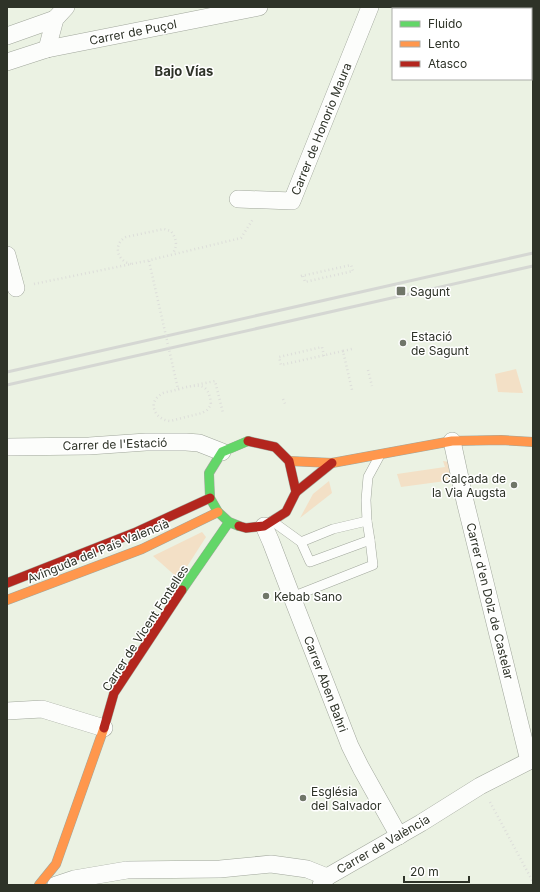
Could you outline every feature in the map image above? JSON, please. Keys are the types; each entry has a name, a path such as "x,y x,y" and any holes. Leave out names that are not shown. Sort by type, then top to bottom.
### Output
{"main road":[{"path":"289,461 332,463 452,440 501,440 533,442"},
{"path":"296,492 289,461 276,447 248,441 222,452 209,473 210,498 218,512 228,522 246,528 268,524 286,512 296,492 332,463"},
{"name":"Avinguda del País Valencià","path":"7,583 134,533 210,498"},
{"name":"Avinguda del País Valencià","path":"7,600 142,549 218,512"},
{"name":"Carrer de Vicent Fontelles","path":"39,885 56,864 104,728 114,693 228,522"}],"street":[{"name":"Carrer de Puçol","path":"7,62 47,50 259,7"},
{"name":"Carrer de Honorio Maura","path":"238,199 292,201 370,7"},
{"path":"47,50 60,13"},
{"path":"7,36 60,13"},
{"path":"7,255 16,288"},
{"name":"Carrer d'en Dolz de Castelar","path":"452,440 465,501 531,761"},
{"name":"Carrer de l'Estació","path":"7,447 90,446 146,442 199,442 222,452"},
{"name":"Carrer Aben Bahri","path":"268,524 271,542 350,746 399,836"},
{"path":"7,711 42,709 104,728"},
{"name":"Carrer de València","path":"56,885 74,879 128,870 220,869 271,864 307,869 324,881 480,786 531,761"}],"lane":[{"path":"292,597 373,565 366,500 368,477 380,454"},
{"path":"301,542 332,529 367,520"},
{"path":"268,524 301,542 310,562 370,540"}],"path":[{"path":"16,288 148,261 172,256 176,248 176,239 171,230 164,229 126,236 121,239 117,247 119,254 124,261 132,264 148,261 241,238 265,200"},
{"path":"148,261 178,389 196,385 203,386 210,396 211,405 202,413 170,420 160,418 155,412 154,406 156,398 161,394 183,388 215,381 223,413"},
{"path":"349,265 306,275 301,276 303,275 305,282 353,271 351,265 349,265"},
{"path":"324,356 322,347 279,357 281,365 324,356 352,349"},
{"path":"343,351 352,390"},
{"path":"320,356 322,361"},
{"path":"368,370 372,386"},
{"path":"283,399 286,406"},
{"path":"480,786 497,814 533,882"}],"shaded area":[{"path":"516,369 523,393 498,392 495,374"},
{"path":"443,461 449,462 453,480 401,487 397,474 445,467"},
{"path":"329,481 332,493 300,518 313,494"},
{"path":"202,532 206,537 179,579 153,556"}],"railway":[{"path":"7,372 533,253"},
{"path":"7,385 533,266"}],"traffic: fast":[{"path":"239,526 229,522 218,512 210,498 209,473 222,452 248,441"},
{"path":"182,590 229,522"}],"traffic: slow":[{"path":"289,461 332,463 452,441 501,440 533,442"},
{"path":"7,600 142,549 218,512"},
{"path":"39,885 56,864 104,728"}],"traffic: jam":[{"path":"239,526 246,528 264,526 286,512 296,492 289,461 275,447 248,441"},
{"path":"296,492 332,463"},
{"path":"7,583 134,533 210,498"},
{"path":"104,728 114,693 182,590"}],"place":[{"name":"Sagunt","path":"401,291"},
{"name":"Estació de Sagunt","path":"403,343"},
{"name":"Calçada de la Via Augsta","path":"514,485"},
{"name":"Kebab Sano","path":"266,596"},
{"name":"Església del Salvador","path":"303,798"}],"district":[{"name":"Bajo Vías","path":"184,71"}]}
